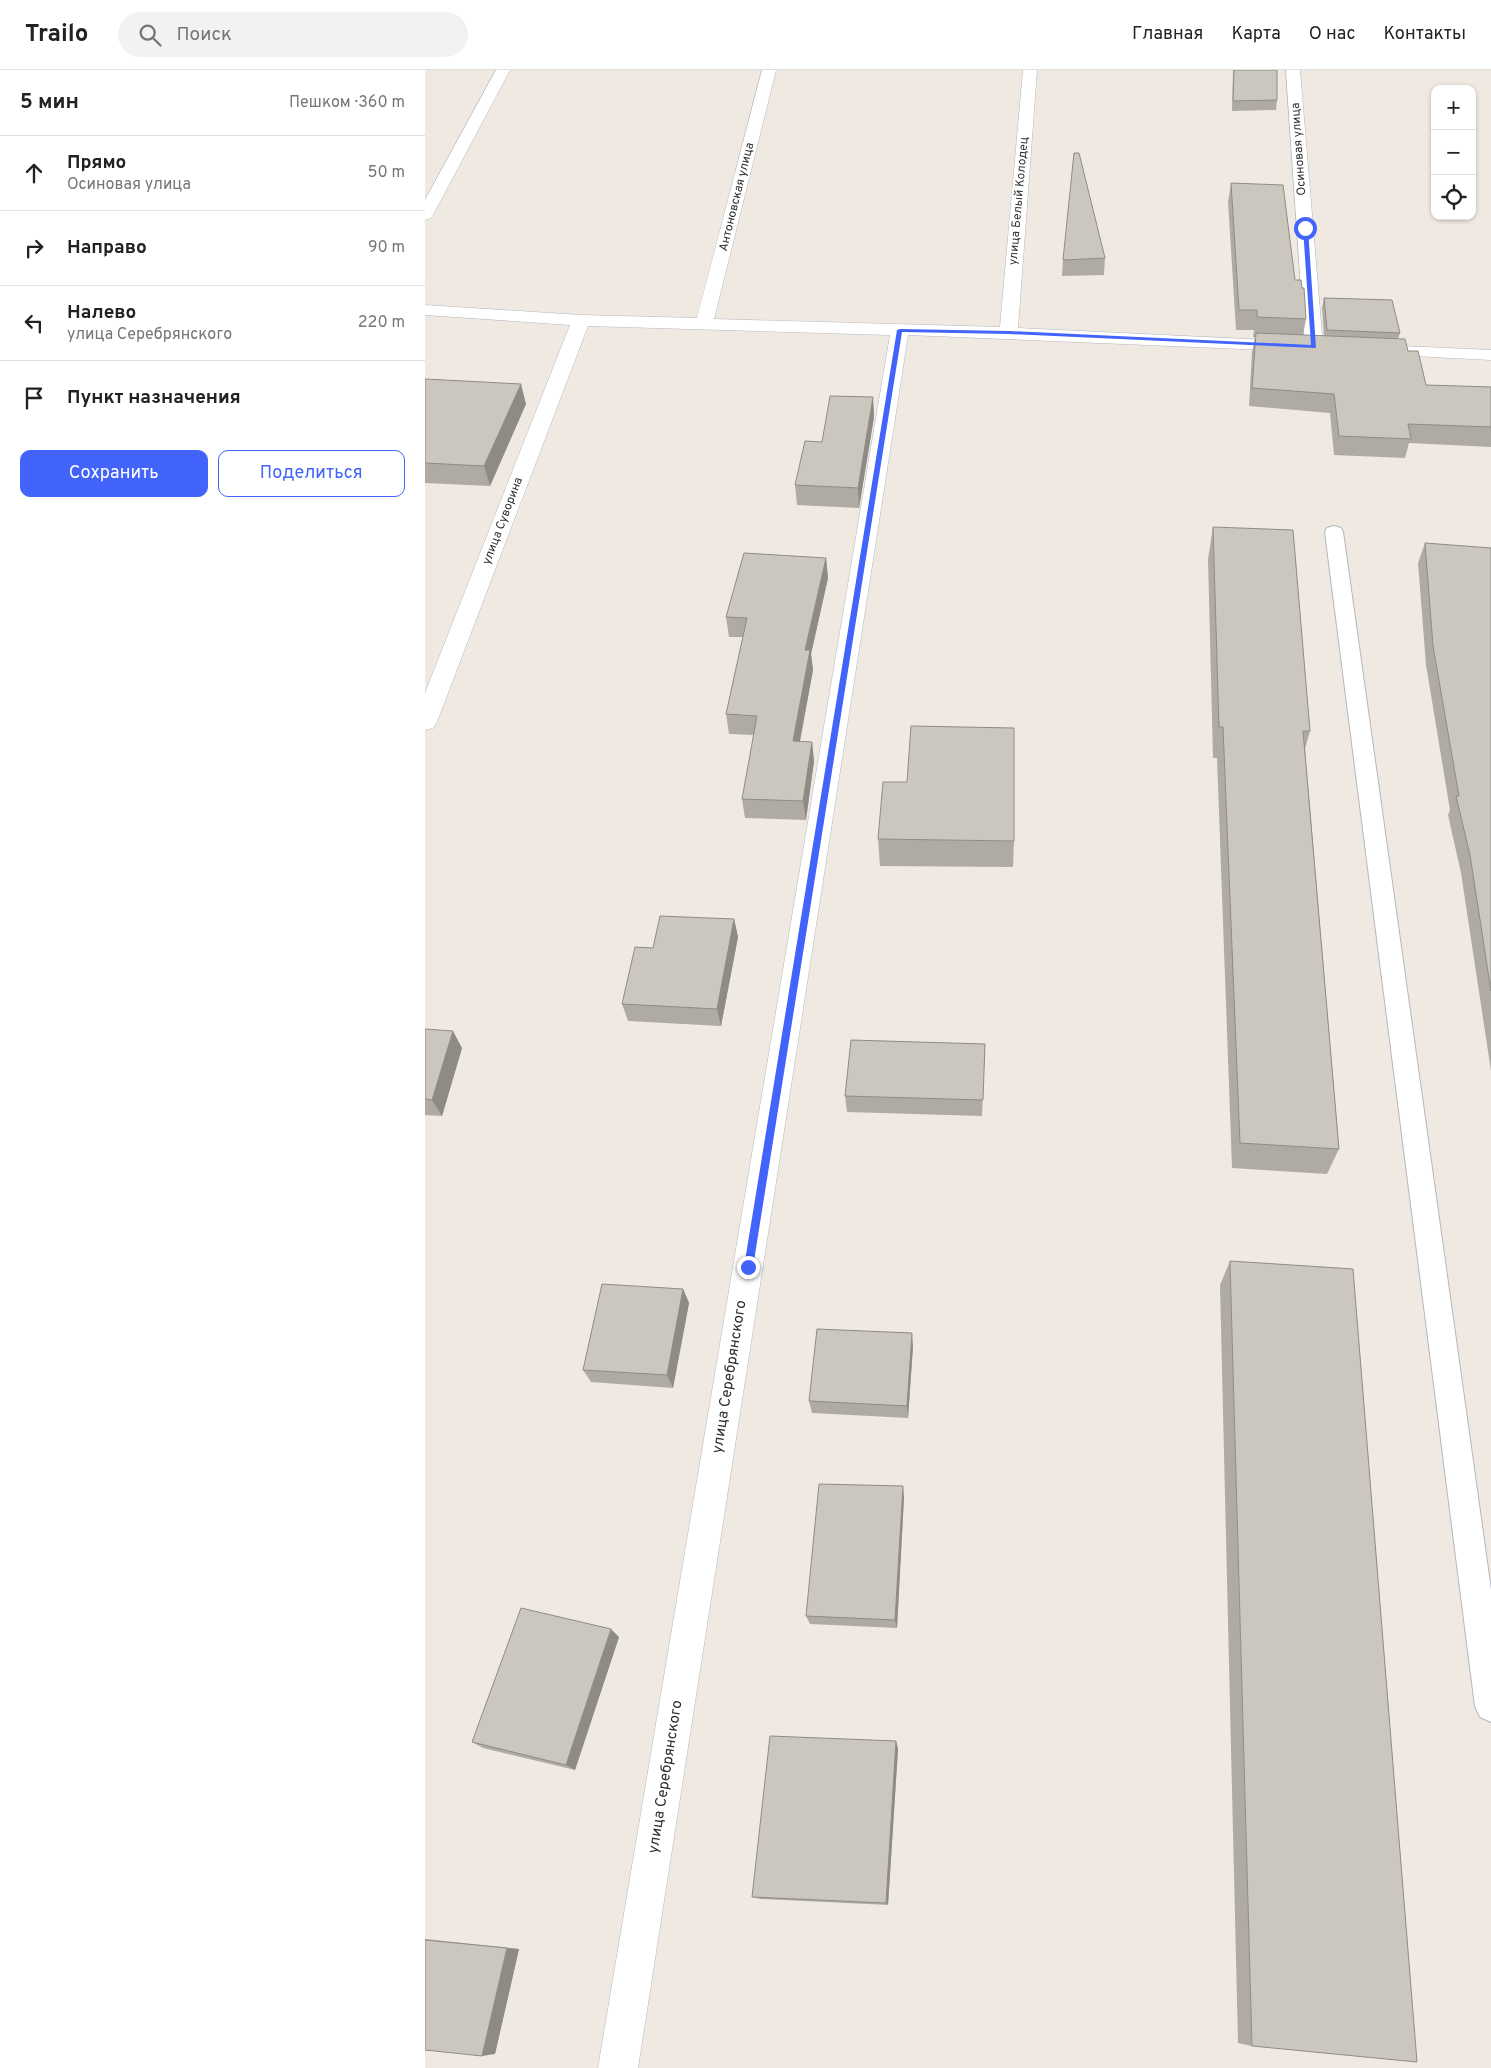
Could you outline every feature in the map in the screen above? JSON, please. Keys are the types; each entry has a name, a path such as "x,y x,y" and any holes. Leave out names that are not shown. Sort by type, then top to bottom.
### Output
{"street":[{"path":"425,215 503,70"},
{"name":"Антоновская улица","path":"704,324 769,70"},
{"name":"улица Белый Колодец","path":"1009,333 1030,70"},
{"name":"Осиновая улица","path":"1293,70 1314,347"},
{"path":"425,310 581,320 1009,333 1334,348"},
{"name":"улица Суворина","path":"425,722 581,320"},
{"name":"улица Серебрянского","path":"619,2068 900,330"},
{"path":"1363,349 1491,355"}],"lane":[{"path":"1334,532 1491,1706"}],"building":[{"path":"1234,70 1277,70 1277,100 1233,101"},
{"path":"1074,153 1079,153 1105,258 1063,260"},
{"path":"1231,183 1283,185 1295,280 1301,280 1302,288 1304,288 1306,319 1257,317 1257,310 1239,310"},
{"path":"1324,298 1392,300 1400,333 1327,330"},
{"path":"1256,333 1405,339 1408,351 1418,351 1426,385 1491,387 1491,427 1408,424 1411,439 1339,436 1334,394 1252,388"},
{"path":"425,379 521,384 484,466 425,463"},
{"path":"830,396 873,397 858,488 795,485 805,441 822,442"},
{"path":"1213,527 1293,530 1310,731 1303,731 1339,1149 1240,1143 1223,727 1219,727"},
{"path":"1425,543 1491,548 1491,991 1470,855 1456,796 1459,796 1433,646"},
{"path":"744,553 826,558 805,650 810,650 793,741 812,742 803,801 742,799 757,716 726,714 747,618 726,617"},
{"path":"911,726 1014,728 1014,841 878,839 883,782 907,782"},
{"path":"660,916 734,919 717,1009 622,1004 635,947 653,948"},
{"path":"425,1029 453,1031 432,1100 425,1099"},
{"path":"851,1040 985,1044 983,1100 845,1096"},
{"path":"1230,1261 1353,1269 1417,2062 1252,2046"},
{"path":"602,1284 683,1289 667,1375 583,1370"},
{"path":"817,1329 912,1333 907,1406 809,1401"},
{"path":"819,1484 903,1486 895,1620 806,1616"},
{"path":"521,1608 611,1629 566,1765 472,1742"},
{"path":"770,1736 896,1741 886,1903 752,1897"},
{"path":"425,1940 507,1948 482,2056 425,2050"}],"route":[{"path":"748,1267 900,330 1314,347 1305,228"}]}
